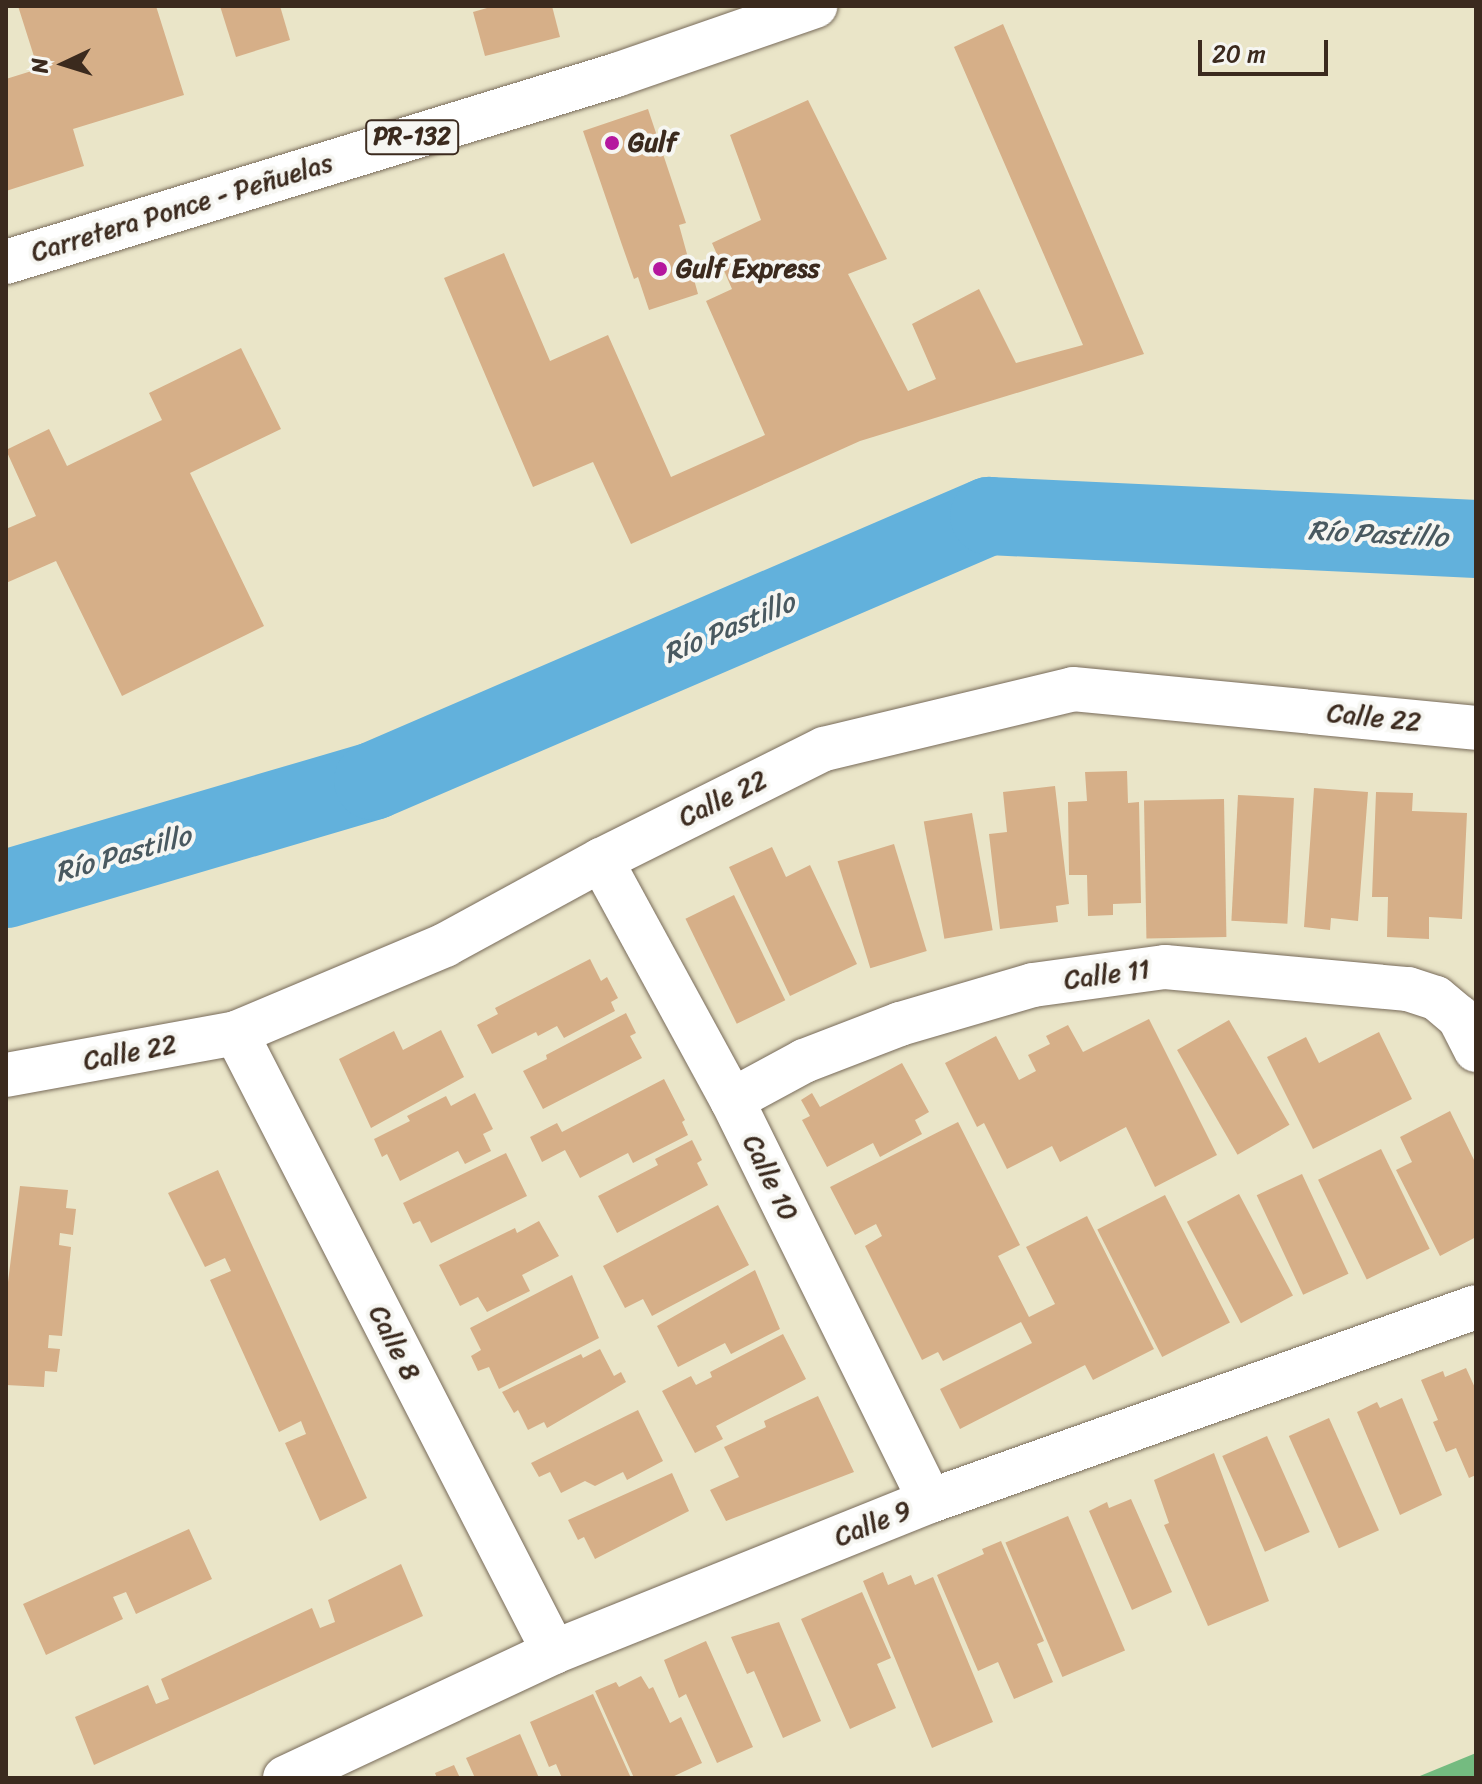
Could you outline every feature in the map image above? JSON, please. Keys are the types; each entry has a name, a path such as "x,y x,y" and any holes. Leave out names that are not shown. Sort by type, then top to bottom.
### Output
{"street":[{"name":"Carretera Ponce - Peñuelas","path":"6,262 616,75 815,6"},
{"name":"Calle 22","path":"6,1075 236,1033 445,945 601,860 824,749 1073,689 1476,728"},
{"name":"Calle 10","path":"601,860 732,1100 930,1501"},
{"name":"Calle 11","path":"732,1100 804,1061 900,1024 1033,985 1165,967 1408,989 1436,998 1459,1017 1476,1050"},
{"name":"Calle 8","path":"236,1033 554,1652"},
{"name":"Calle 9","path":"285,1778 554,1652 930,1501 1476,1307"}],"green space":[{"path":"1476,1753 1476,1778 1415,1778"}],"building":[{"path":"18,6 156,6 184,95 73,129 84,166 6,191 6,79 38,69"},
{"path":"220,6 280,6 290,40 236,57"},
{"path":"494,6 552,6 560,37 485,56 473,12"},
{"path":"1003,24 1144,354 860,441 631,544 593,462 533,487 444,278 504,253 550,361 608,335 671,477 765,435 706,301 732,289 712,243 761,220 730,135 808,100 887,259 848,274 908,391 936,379 912,324 979,289 1016,363 1083,345 954,47"},
{"path":"648,109 686,223 679,225 698,294 649,310 638,277 634,279 583,131"},
{"path":"241,348 281,429 190,473 264,626 122,696 56,561 6,583 6,529 36,516 6,450 49,429 67,466 162,420 149,393"},
{"path":"1127,771 1128,803 1139,802 1141,903 1113,904 1113,915 1088,916 1087,875 1069,875 1068,802 1087,801 1085,772"},
{"path":"1055,786 1069,904 1056,906 1058,922 1000,929 989,834 1007,832 1003,792"},
{"path":"1314,788 1368,792 1358,921 1331,918 1330,930 1304,927"},
{"path":"1376,792 1413,793 1412,811 1467,813 1462,919 1429,917 1429,939 1387,937 1388,897 1372,897"},
{"path":"1238,795 1294,798 1287,924 1231,921"},
{"path":"1224,799 1226,937 1146,938 1144,800"},
{"path":"972,813 993,930 944,939 924,822"},
{"path":"894,844 927,951 870,968 838,861"},
{"path":"772,847 786,877 810,865 857,964 790,996 729,867"},
{"path":"734,895 785,1000 737,1024 685,919"},
{"path":"590,959 601,981 607,977 618,998 611,1002 615,1011 564,1038 557,1026 538,1036 536,1032 492,1054 477,1025 498,1014 495,1008"},
{"path":"626,1013 636,1033 630,1036 642,1058 543,1109 523,1071 547,1059 546,1055"},
{"path":"1149,1019 1217,1155 1155,1187 1126,1127 1060,1162 1052,1146 1007,1169 984,1123 977,1127 945,1063 996,1036 1019,1080 1036,1071 1028,1055 1050,1044 1046,1036 1068,1025 1083,1052"},
{"path":"1229,1020 1290,1125 1238,1155 1177,1050"},
{"path":"441,1030 464,1077 371,1128 339,1059 394,1031 403,1050"},
{"path":"1379,1032 1412,1099 1313,1149 1267,1057 1306,1037 1319,1063"},
{"path":"902,1063 929,1112 915,1120 922,1134 880,1157 873,1143 827,1167 802,1120 810,1116 801,1100 812,1093 820,1107"},
{"path":"664,1079 685,1120 682,1122 688,1135 633,1163 628,1153 580,1178 565,1150 542,1162 530,1137 557,1123 562,1132"},
{"path":"475,1093 493,1129 483,1134 491,1151 465,1164 458,1151 400,1181 387,1154 382,1157 374,1139 410,1121 407,1116 446,1096 451,1106"},
{"path":"1450,1111 1476,1164 1476,1237 1440,1256 1396,1170 1412,1162 1400,1137"},
{"path":"958,1122 1020,1245 998,1256 1029,1317 1055,1304 1026,1247 1087,1216 1154,1349 1093,1380 1085,1365 960,1429 940,1389 1032,1343 1021,1322 943,1361 938,1352 922,1360 865,1246 882,1236 876,1224 855,1235 830,1187"},
{"path":"692,1140 702,1160 697,1163 708,1185 617,1233 598,1196 658,1165 655,1159"},
{"path":"1381,1149 1430,1249 1367,1279 1318,1180"},
{"path":"506,1153 527,1196 431,1243 420,1221 413,1224 403,1203"},
{"path":"218,1170 367,1498 320,1521 285,1443 306,1434 301,1421 279,1432 210,1280 231,1271 225,1258 205,1267 168,1193"},
{"path":"1302,1174 1348,1274 1303,1295 1257,1195"},
{"path":"20,1186 68,1190 66,1208 76,1209 73,1235 60,1233 59,1245 71,1247 62,1336 49,1335 48,1348 60,1349 57,1372 45,1371 44,1387 6,1385 6,1298"},
{"path":"1239,1194 1293,1296 1241,1323 1187,1222"},
{"path":"1165,1195 1230,1322 1162,1357 1097,1230"},
{"path":"718,1205 749,1265 652,1316 643,1299 625,1308 603,1266"},
{"path":"539,1221 559,1256 522,1275 530,1291 487,1312 478,1297 460,1306 439,1265 515,1228 517,1233"},
{"path":"755,1270 780,1329 731,1354 725,1343 678,1367 657,1326"},
{"path":"572,1275 599,1338 499,1389 489,1367 478,1371 471,1356 481,1350 470,1328"},
{"path":"783,1334 806,1379 716,1426 723,1439 695,1453 662,1391 691,1376 696,1385 712,1377 710,1372"},
{"path":"600,1349 614,1376 621,1372 626,1382 547,1428 544,1422 528,1430 518,1410 514,1413 502,1392 581,1354 583,1358"},
{"path":"1466,1368 1476,1390 1476,1475 1469,1478 1456,1448 1446,1452 1433,1422 1438,1420 1421,1380 1443,1371 1445,1377"},
{"path":"818,1396 854,1472 726,1521 710,1490 739,1477 724,1447 766,1427 764,1421"},
{"path":"1402,1398 1442,1495 1400,1515 1357,1412 1377,1402 1380,1408"},
{"path":"638,1410 663,1461 627,1480 623,1472 595,1486 585,1481 561,1493 550,1472 539,1477 531,1463"},
{"path":"1329,1418 1379,1530 1339,1548 1289,1436"},
{"path":"1267,1436 1310,1532 1265,1552 1222,1456"},
{"path":"1214,1453 1269,1601 1208,1626 1164,1525 1169,1523 1154,1480"},
{"path":"672,1473 689,1511 595,1559 584,1537 578,1540 568,1520"},
{"path":"1131,1499 1172,1592 1132,1610 1089,1511 1107,1502 1109,1508"},
{"path":"1068,1516 1125,1650 1062,1677 1005,1543"},
{"path":"189,1529 212,1579 136,1614 126,1592 113,1597 123,1619 46,1655 23,1604"},
{"path":"1001,1541 1044,1641 1037,1644 1053,1682 1014,1699 998,1662 978,1671 937,1575 984,1554 982,1549"},
{"path":"401,1564 423,1616 94,1765 75,1717 148,1685 156,1704 169,1699 161,1679 312,1608 320,1628 335,1622 328,1600"},
{"path":"883,1572 888,1585 911,1575 915,1585 933,1577 993,1722 932,1748 863,1581"},
{"path":"862,1592 891,1658 877,1664 896,1708 850,1729 801,1619"},
{"path":"779,1622 821,1721 783,1738 754,1671 747,1674 731,1637"},
{"path":"706,1641 753,1747 717,1763 686,1694 679,1698 664,1660"},
{"path":"641,1676 649,1689 653,1687 670,1723 681,1717 702,1763 670,1778 634,1778 595,1691 616,1682 619,1687"},
{"path":"593,1694 631,1778 562,1778 556,1764 549,1767 530,1722"},
{"path":"520,1734 539,1778 475,1778 466,1758"},
{"path":"454,1765 460,1778 437,1778 435,1773"}],"waterway":[{"name":"Río Pastillo","path":"6,889 373,781 989,516 1476,539"}],"place":[{"name":"Gulf","path":"612,143"},
{"name":"Gulf Express","path":"660,269"}]}
